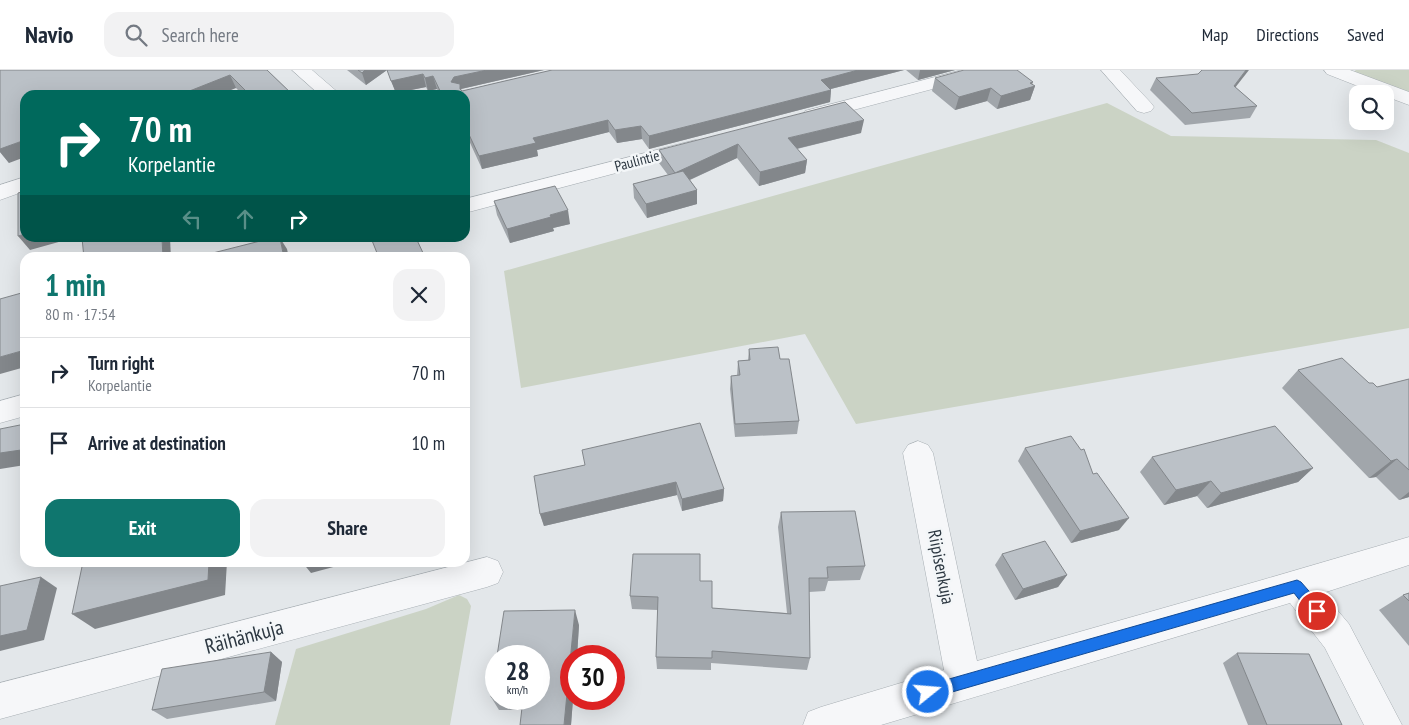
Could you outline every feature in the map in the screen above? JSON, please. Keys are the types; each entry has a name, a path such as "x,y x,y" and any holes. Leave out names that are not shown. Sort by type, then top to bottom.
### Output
{"street":[{"path":"301,70 326,90"},
{"path":"791,120 983,70"},
{"path":"1110,70 1144,107"},
{"path":"1333,70 1409,99"},
{"name":"Paulintie","path":"470,205 715,141"},
{"path":"0,193 20,185"},
{"path":"0,412 20,406"},
{"name":"Riipisenkuja","path":"918,453 964,681"},
{"path":"821,725 964,681 1297,586 1409,551"},
{"name":"Räihänkuja","path":"0,701 487,572"},
{"path":"1297,586 1337,636 1384,725"}],"shaded area":[{"path":"1356,70 1409,70 1409,97 1394,91 1394,85 1380,85 1352,73"},
{"path":"1107,103 1171,136 1376,140 1409,153 1409,328 856,424 805,334 521,388 504,271"},
{"path":"459,595 467,599 471,606 450,725 275,725 296,649 426,609"}],"building":[{"path":"0,70 267,70 288,90 245,90 230,75 192,90 20,90 20,142 0,149"},
{"path":"387,70 487,70 454,77 451,82 460,84 461,90 440,90 433,76 425,78 423,74 391,81"},
{"path":"552,70 858,70 821,80 831,90 649,136 641,126 615,130 608,120 533,138 536,143 479,156 470,137 470,90 466,90"},
{"path":"964,70 1017,70 1033,82 1030,83 1035,86 1001,96 991,88 959,97 935,78"},
{"path":"1202,70 1246,70 1234,86 1257,106 1192,113 1156,78 1198,74"},
{"path":"845,102 864,120 788,138 807,160 760,172 738,144 675,173 659,150"},
{"path":"683,171 697,190 646,204 633,184"},
{"path":"555,186 568,210 550,215 551,217 507,229 494,201"},
{"path":"20,192 20,235 18,236 18,193"},
{"path":"82,242 162,242 163,252 83,252"},
{"path":"256,242 281,242 283,252 217,252"},
{"path":"373,242 418,242 423,252 377,252"},
{"path":"20,293 20,351 0,357 0,299"},
{"path":"778,347 780,359 789,359 799,421 735,424 731,376 740,375 738,361 750,360 749,349"},
{"path":"1342,358 1369,383 1373,383 1377,387 1409,379 1409,470 1397,459 1391,461 1298,370"},
{"path":"700,423 724,489 682,499 676,482 540,514 534,476 585,465 582,450"},
{"path":"20,425 20,450 0,453 0,429"},
{"path":"1275,426 1313,468 1221,493 1211,481 1176,490 1152,457"},
{"path":"1071,436 1081,450 1084,449 1093,474 1097,473 1129,518 1080,531 1025,448"},
{"path":"855,511 865,566 827,567 828,578 809,578 810,658 712,651 712,658 656,657 658,597 630,596 633,554 700,554 700,581 712,581 712,608 791,614 781,512"},
{"path":"1045,541 1067,575 1023,589 1002,554"},
{"path":"82,567 209,567 208,580 72,614"},
{"path":"41,577 27,630 0,636 0,586"},
{"path":"1409,593 1409,601 1403,595"},
{"path":"575,610 572,645 560,645 560,710 565,710 564,725 520,725 522,710 550,710 550,645 499,645 504,611"},
{"path":"271,652 264,692 152,710 162,669"},
{"path":"1237,653 1309,654 1342,725 1267,725"}],"route":[{"path":"928,692 1297,586 1317,611"}]}
